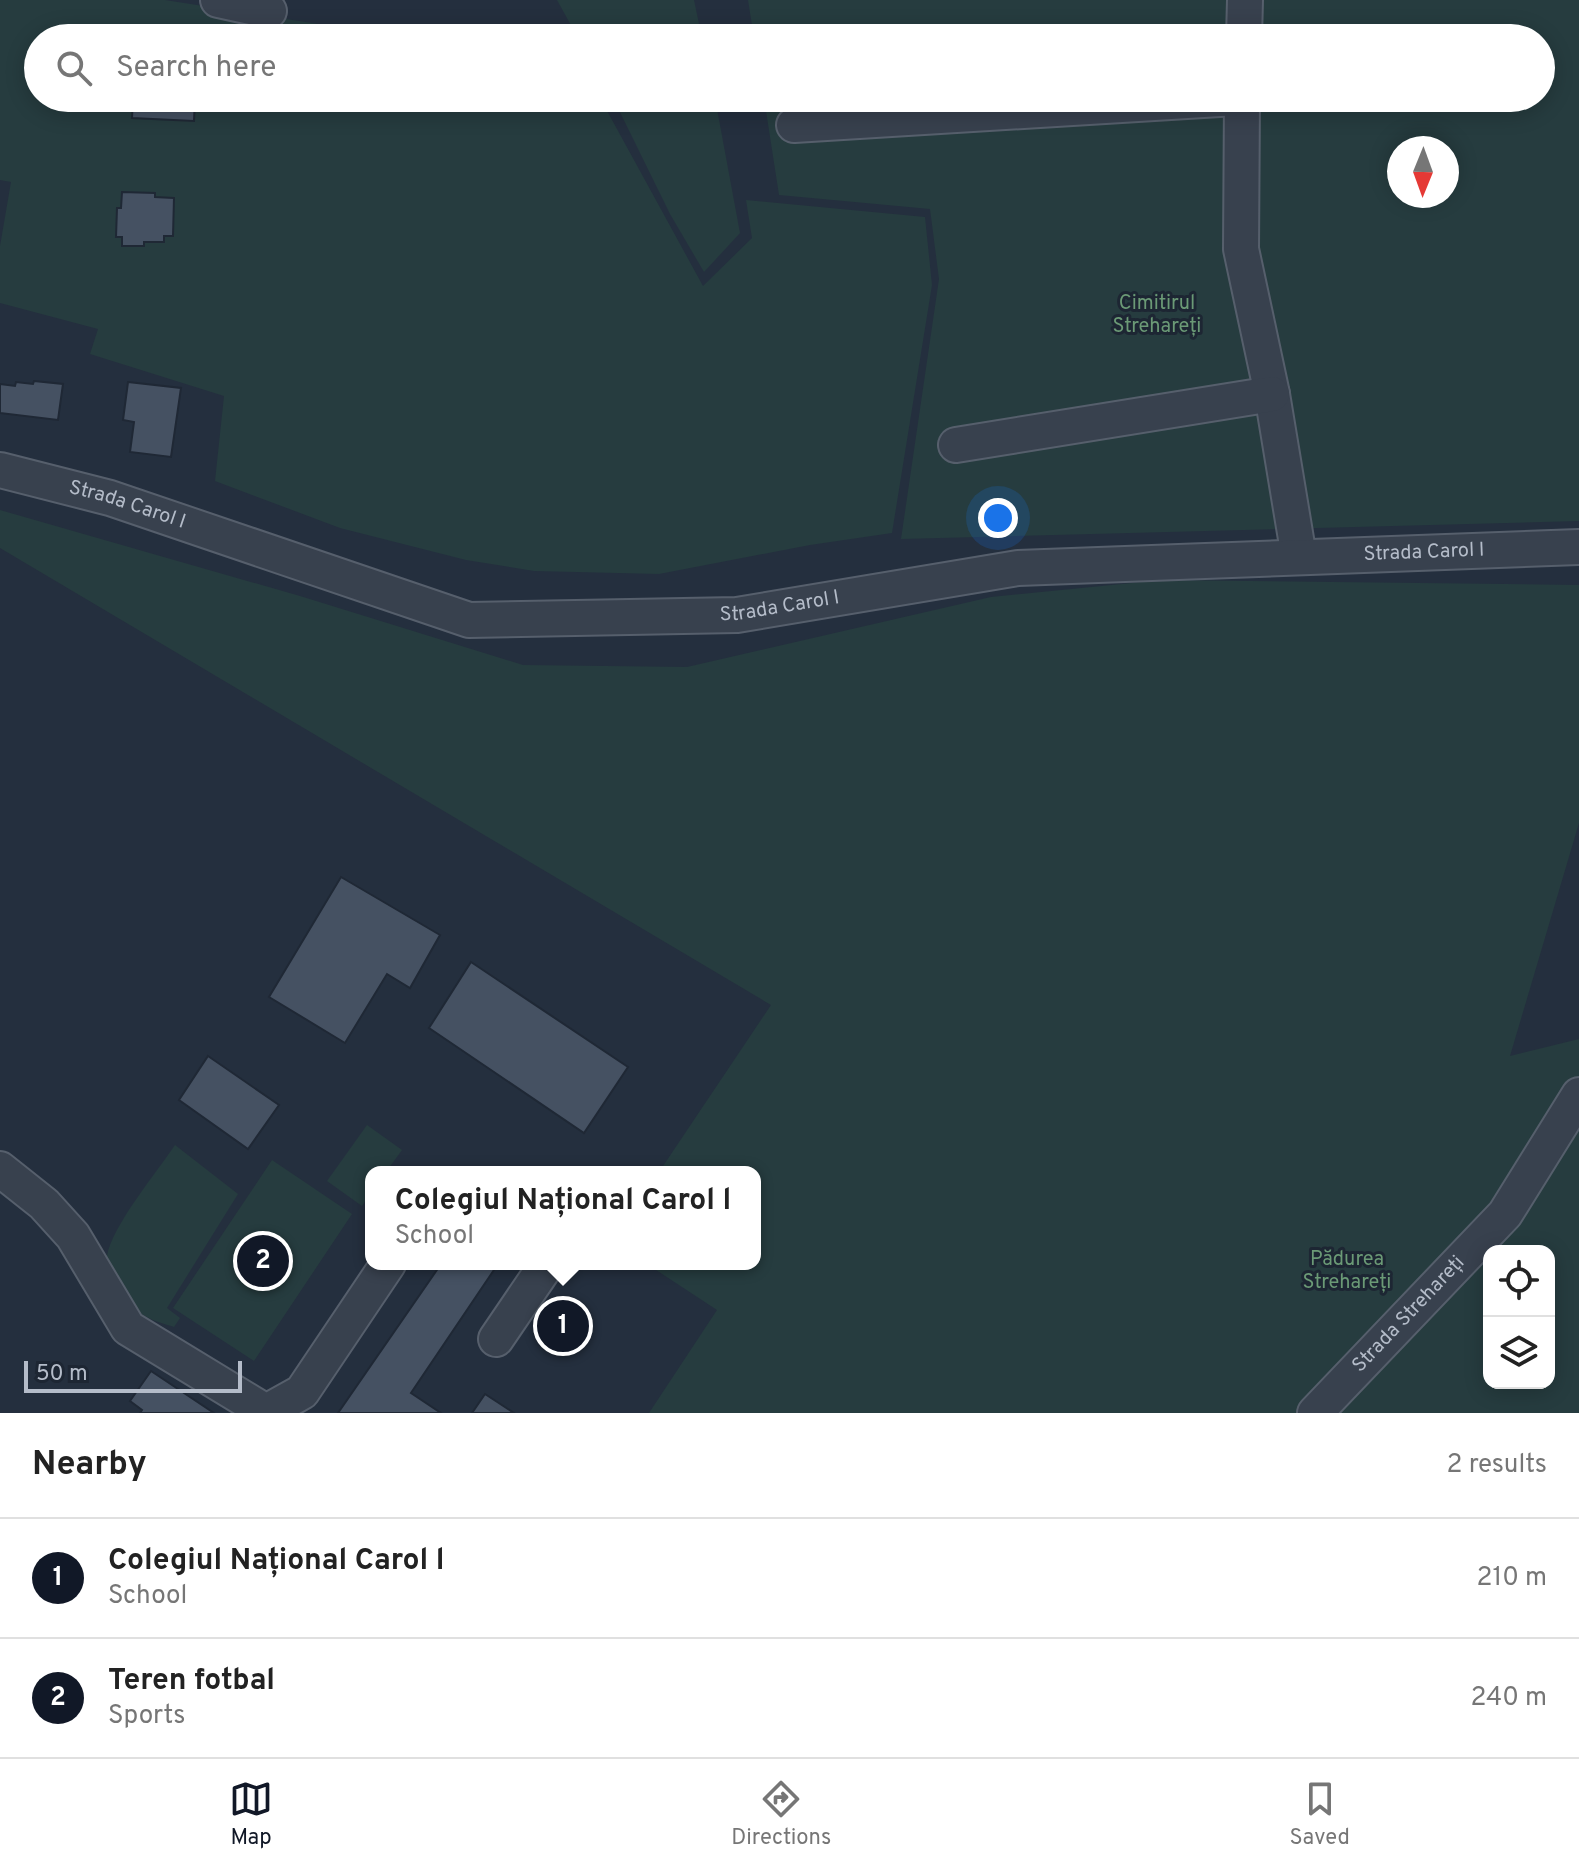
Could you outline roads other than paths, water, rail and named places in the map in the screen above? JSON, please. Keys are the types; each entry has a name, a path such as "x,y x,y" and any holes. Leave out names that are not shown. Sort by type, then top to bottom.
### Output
{"street":[{"path":"218,0 269,11"},
{"path":"1244,24 1245,0"},
{"path":"794,125 1008,112"},
{"path":"1239,112 1241,249 1272,394 1299,557"},
{"path":"956,445 1272,394"},
{"name":"Strada Carol I","path":"0,470 110,498 469,620 737,615 1018,568 1579,547"},
{"name":"Strada Strehareți","path":"1315,1413 1505,1214 1579,1095"},
{"path":"0,1169 44,1204 73,1236 128,1328 265,1412 302,1392 384,1270"},
{"path":"496,1339 543,1270"}],"place":[{"name":"Teren fotbal","path":"263,1261"},
{"name":"Colegiul Național Carol l","path":"563,1326"}],"park label":[{"name":"Cimitirul Strehareți","path":"1157,316"},
{"name":"Pădurea Strehareți","path":"1347,1272"}]}
